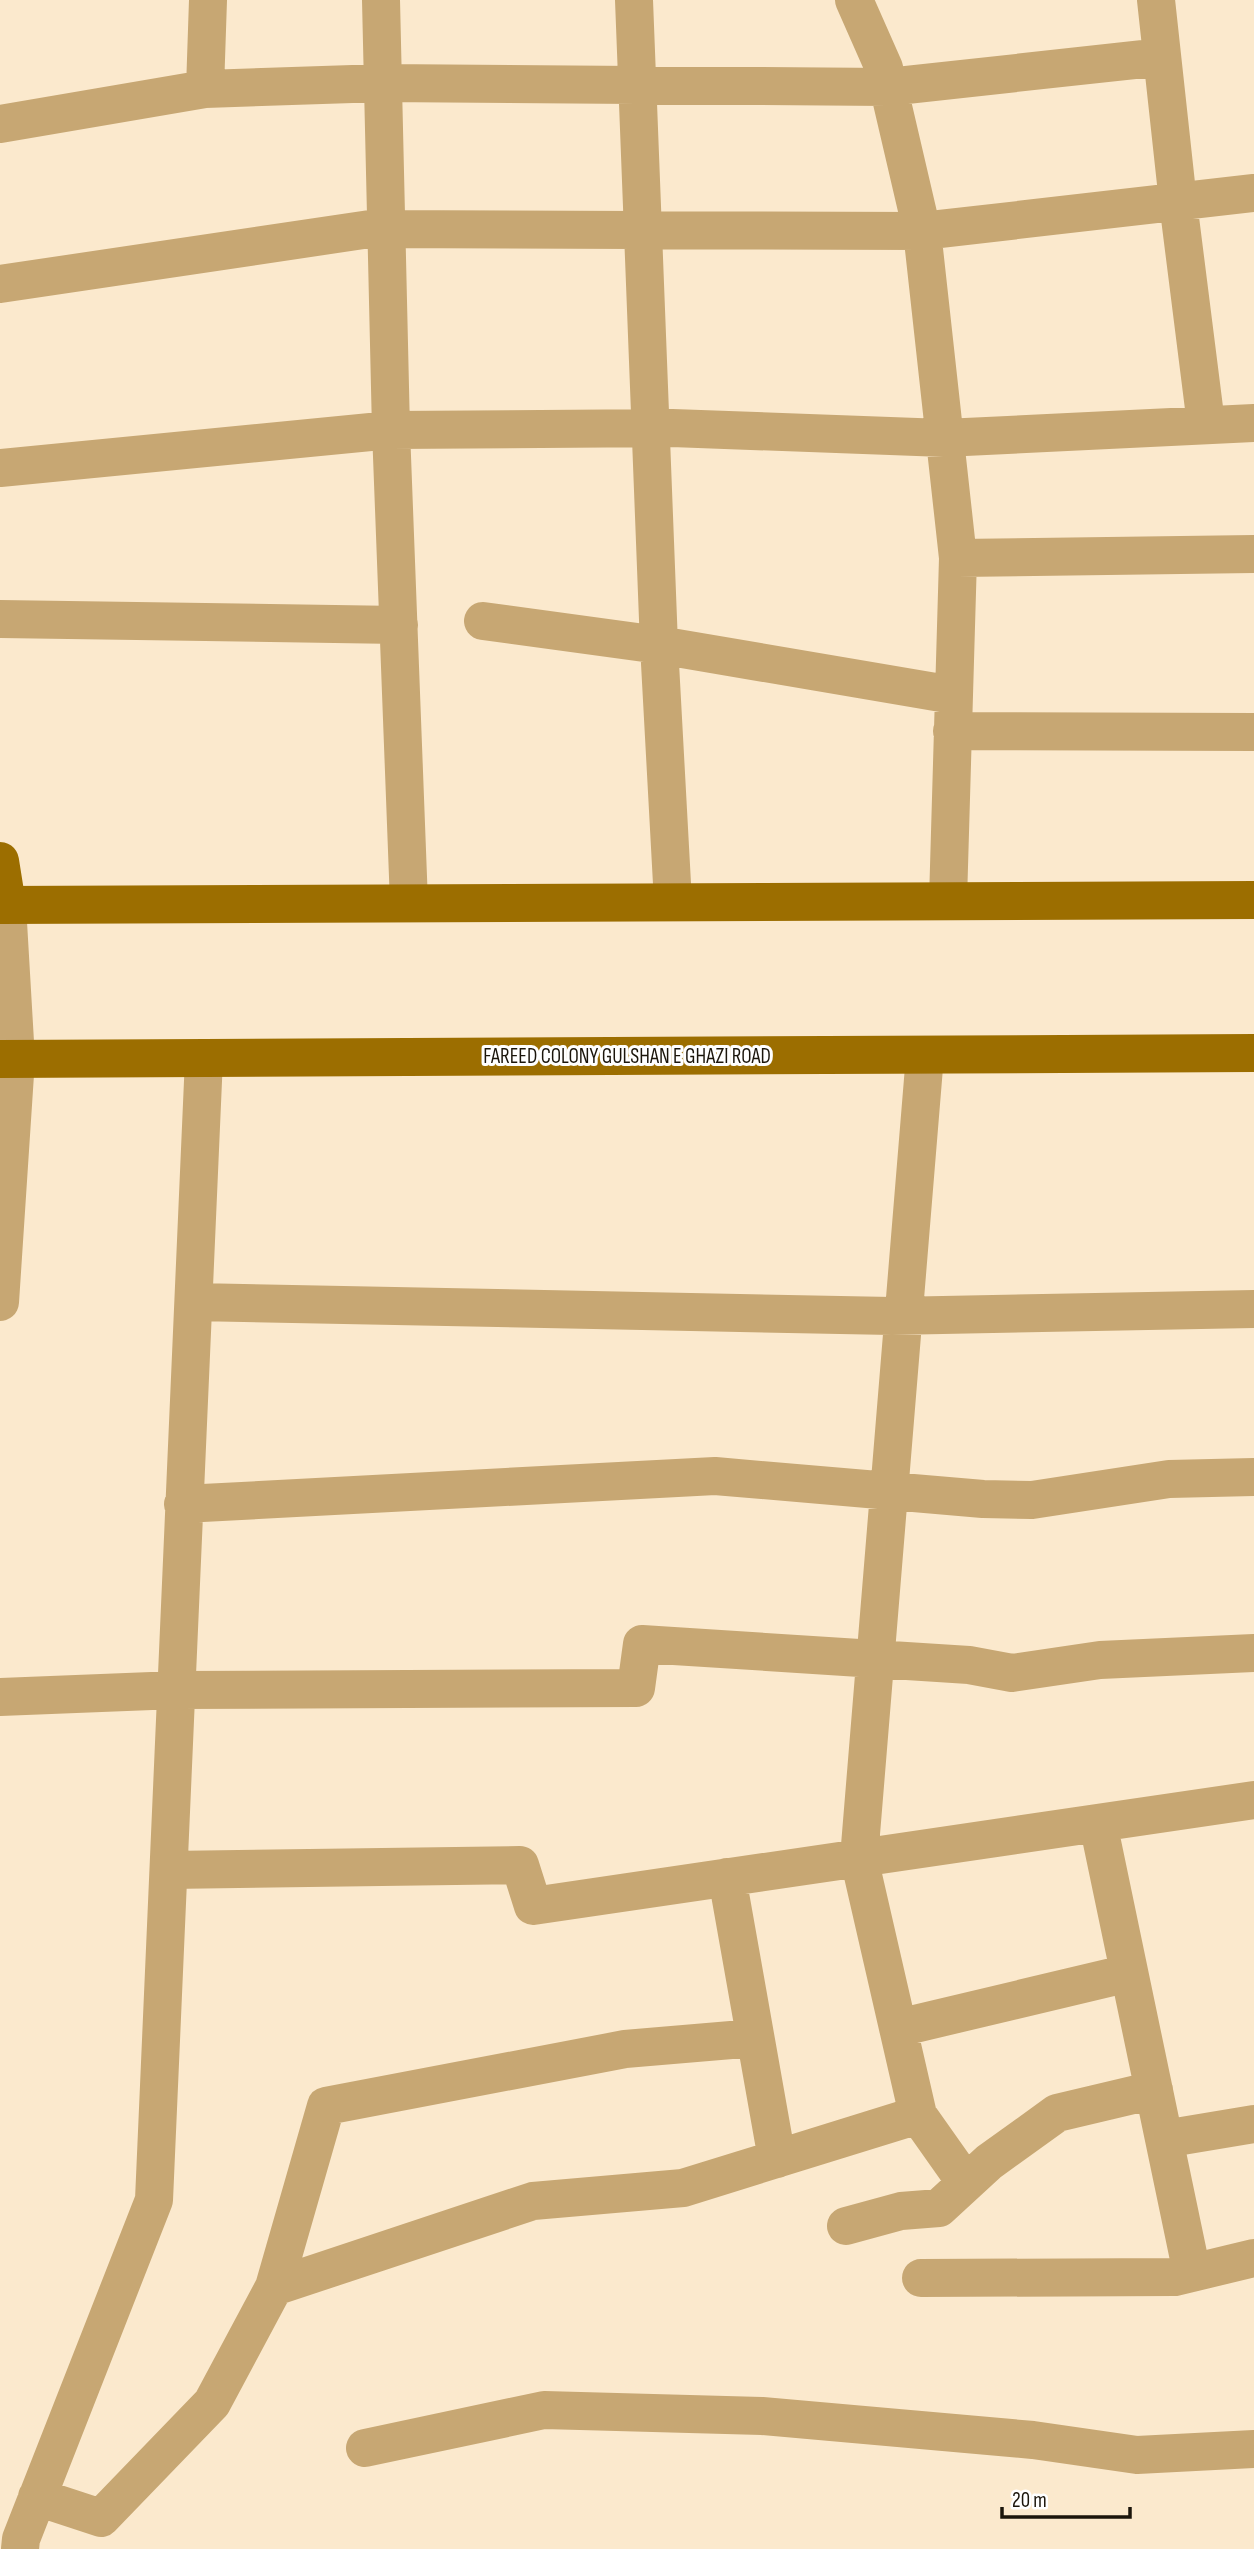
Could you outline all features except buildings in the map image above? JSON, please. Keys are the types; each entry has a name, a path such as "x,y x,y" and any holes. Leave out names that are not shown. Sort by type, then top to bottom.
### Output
{"main road":[{"path":"0,862 3,905 1254,900"},
{"name":"FAREED COLONY GULSHAN E GHAZI ROAD","path":"8,1059 1254,1053"}],"street":[{"path":"205,89 208,0"},
{"path":"381,0 391,430 409,903"},
{"path":"634,0 659,645 673,902"},
{"path":"854,0 884,68 922,231 958,558 948,901"},
{"path":"1156,0 1206,424"},
{"path":"0,124 205,89 383,83 888,86 1162,57"},
{"path":"0,284 370,229 922,231 1254,193"},
{"path":"0,468 391,430 652,428 944,438 1254,423"},
{"path":"958,558 1254,554"},
{"path":"0,619 398,625"},
{"path":"483,621 659,645 953,713 1254,732"},
{"path":"0,1302 8,1059 3,905"},
{"path":"925,1055 859,1858 918,2115 966,2183"},
{"path":"20,2549 21,2539 37,2497 154,2200 204,1058"},
{"path":"194,1302 904,1315 1254,1309"},
{"path":"183,1504 715,1476 983,1499 1032,1500 1169,1479 1254,1477"},
{"path":"0,1698 177,1690 636,1688 642,1644 969,1665 1012,1673 1100,1661 1254,1653"},
{"path":"169,1870 520,1865 533,1906 1254,1800"},
{"path":"1098,1823 1192,2273"},
{"path":"727,1877 777,2159"},
{"path":"898,2028 1129,1973"},
{"path":"37,2497 106,2533 212,2403 274,2287 326,2106 625,2049 755,2038"},
{"path":"846,2226 901,2211 939,2208 989,2162 1057,2113 1154,2090"},
{"path":"274,2287 533,2200 683,2188 918,2115"},
{"path":"1164,2139 1254,2124"},
{"path":"921,2278 1175,2277 1254,2258"},
{"path":"365,2448 544,2410 762,2416 1033,2440 1137,2455 1254,2449"}]}
